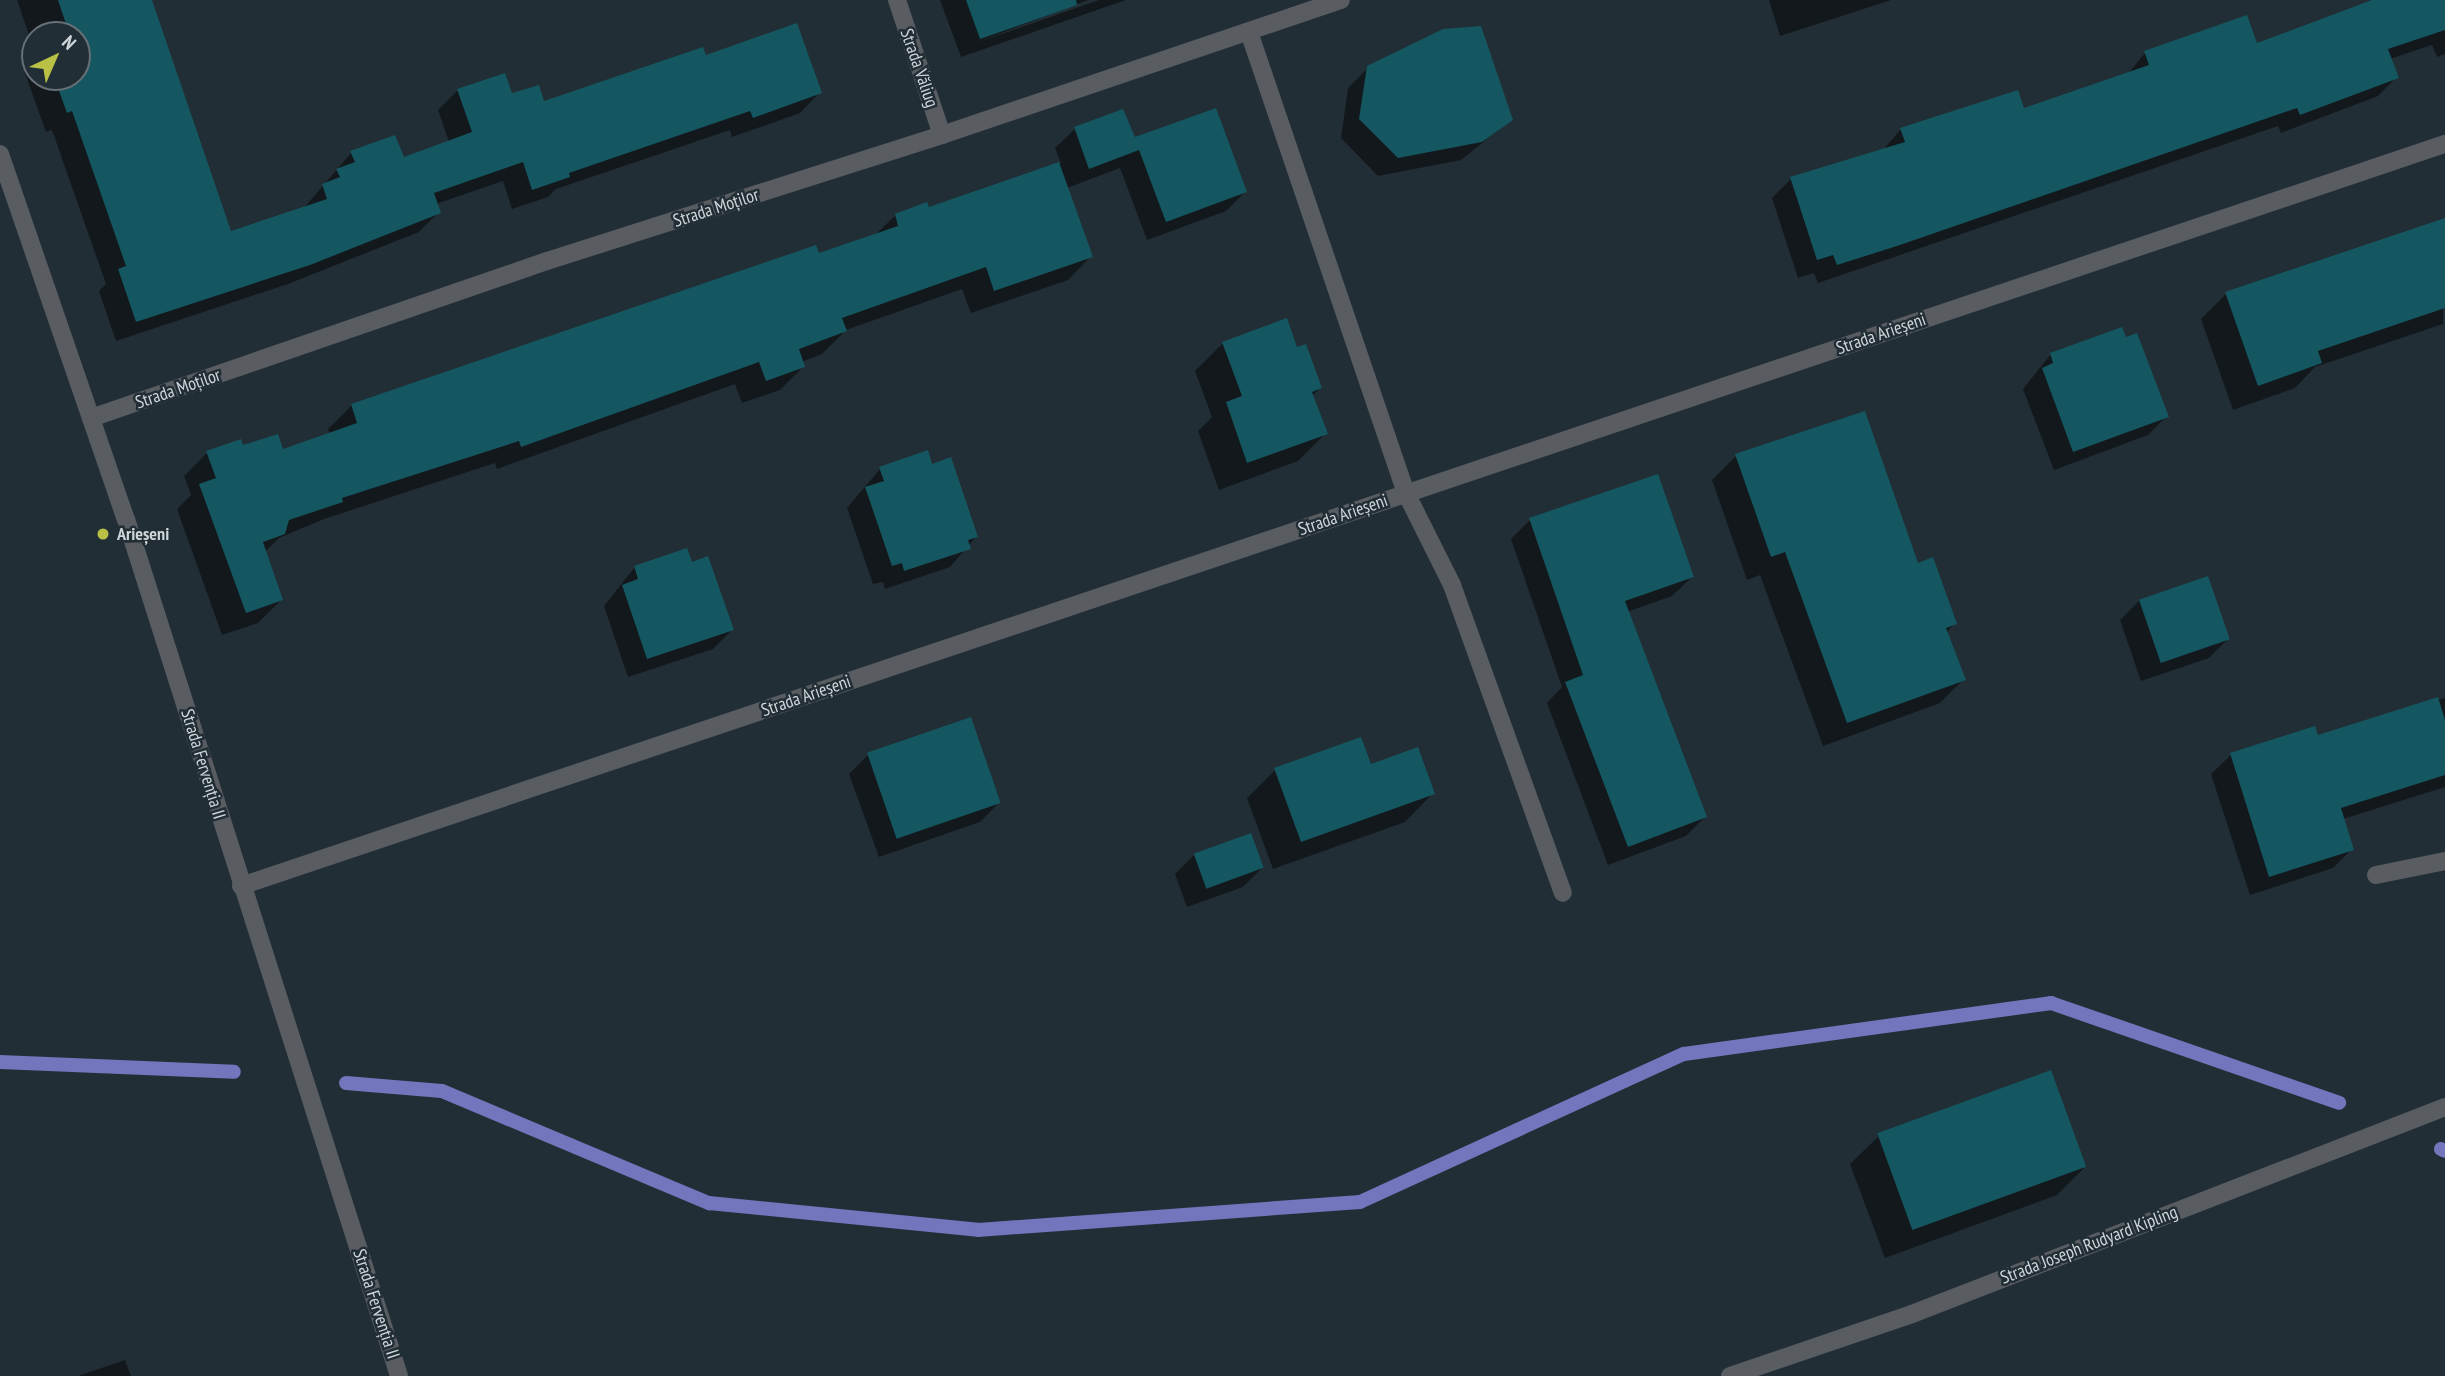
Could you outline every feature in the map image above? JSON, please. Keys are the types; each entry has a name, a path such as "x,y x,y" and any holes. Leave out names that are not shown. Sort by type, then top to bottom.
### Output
{"street":[{"name":"Strada Văliug","path":"897,0 942,135"},
{"name":"Strada Moților","path":"91,418 547,261 942,135 1341,0"},
{"path":"1249,32 1406,494 1452,585 1563,893"},
{"name":"Strada Arieșeni","path":"241,886 2445,144"},
{"name":"Strada Fervenția II","path":"0,154 91,418 399,1376"},
{"path":"2376,875 2445,862"},
{"name":"Strada Joseph Rudyard Kipling","path":"1730,1376 1912,1314 2445,1107"}],"building":[{"path":"58,0 152,0 231,231 327,199 322,184 340,177 336,169 355,162 350,151 395,135 404,157 472,132 457,89 505,73 512,93 539,85 544,101 703,47 706,55 797,23 822,93 753,118 750,111 569,173 570,177 532,190 523,162 434,193 441,213 310,265 136,322 118,269 126,266 72,111 67,113 59,91 91,91 91,21 65,21"},
{"path":"966,0 1076,0 1077,5 980,39"},
{"path":"2372,0 2445,0 2445,30 2388,49 2399,78 2300,115 2297,108 1837,265 1833,255 1817,260 1790,177 1905,142 1900,128 2018,90 2024,108 2149,65 2144,51 2247,15 2257,43"},
{"path":"1481,26 1513,120 1482,142 1398,158 1359,119 1367,66 1443,29"},
{"path":"1216,108 1247,192 1166,222 1139,150 1089,169 1074,127 1123,109 1135,137"},
{"path":"1059,162 1093,257 994,291 986,267 842,318 847,331 799,349 805,367 766,381 759,362 521,447 519,441 342,498 343,502 289,520 285,534 263,542 283,600 246,613 199,484 216,478 206,451 241,439 243,445 278,434 283,449 357,423 351,404 816,245 819,253 898,226 895,214 927,202 929,207"},
{"path":"2445,218 2445,308 2318,351 2322,363 2258,386 2225,292"},
{"path":"1287,318 1297,347 1306,344 1322,388 1312,392 1328,434 1247,463 1226,402 1242,396 1222,342"},
{"path":"2122,327 2126,337 2137,333 2169,417 2073,452 2042,368 2053,363 2050,353"},
{"path":"1865,411 1918,563 1933,557 1957,624 1946,628 1966,680 1847,723 1785,552 1771,557 1735,454"},
{"path":"928,450 932,464 951,457 978,537 968,540 971,549 904,571 902,563 892,566 865,487 884,481 879,467"},
{"path":"1658,474 1694,577 1625,601 1707,817 1628,847 1565,682 1583,675 1529,518"},
{"path":"687,548 692,562 708,556 734,630 647,659 622,585 638,579 634,566"},
{"path":"2208,576 2230,639 2161,663 2139,600"},
{"path":"2438,697 2445,720 2445,775 2341,808 2354,850 2269,877 2230,753 2315,726 2318,735"},
{"path":"971,717 1001,803 897,839 867,753"},
{"path":"1361,737 1371,764 1418,747 1435,794 1301,842 1274,768"},
{"path":"1251,833 1264,868 1206,889 1194,854"},
{"path":"2051,1070 2086,1167 1912,1230 1877,1133"}],"waterway":[{"path":"346,1083 442,1091 709,1203 978,1230 1360,1202 1684,1054 2051,1003 2339,1103"},
{"path":"0,1062 234,1072"},
{"path":"2441,1149 2445,1151"}],"place":[{"name":"Arieșeni","path":"103,534"}]}
